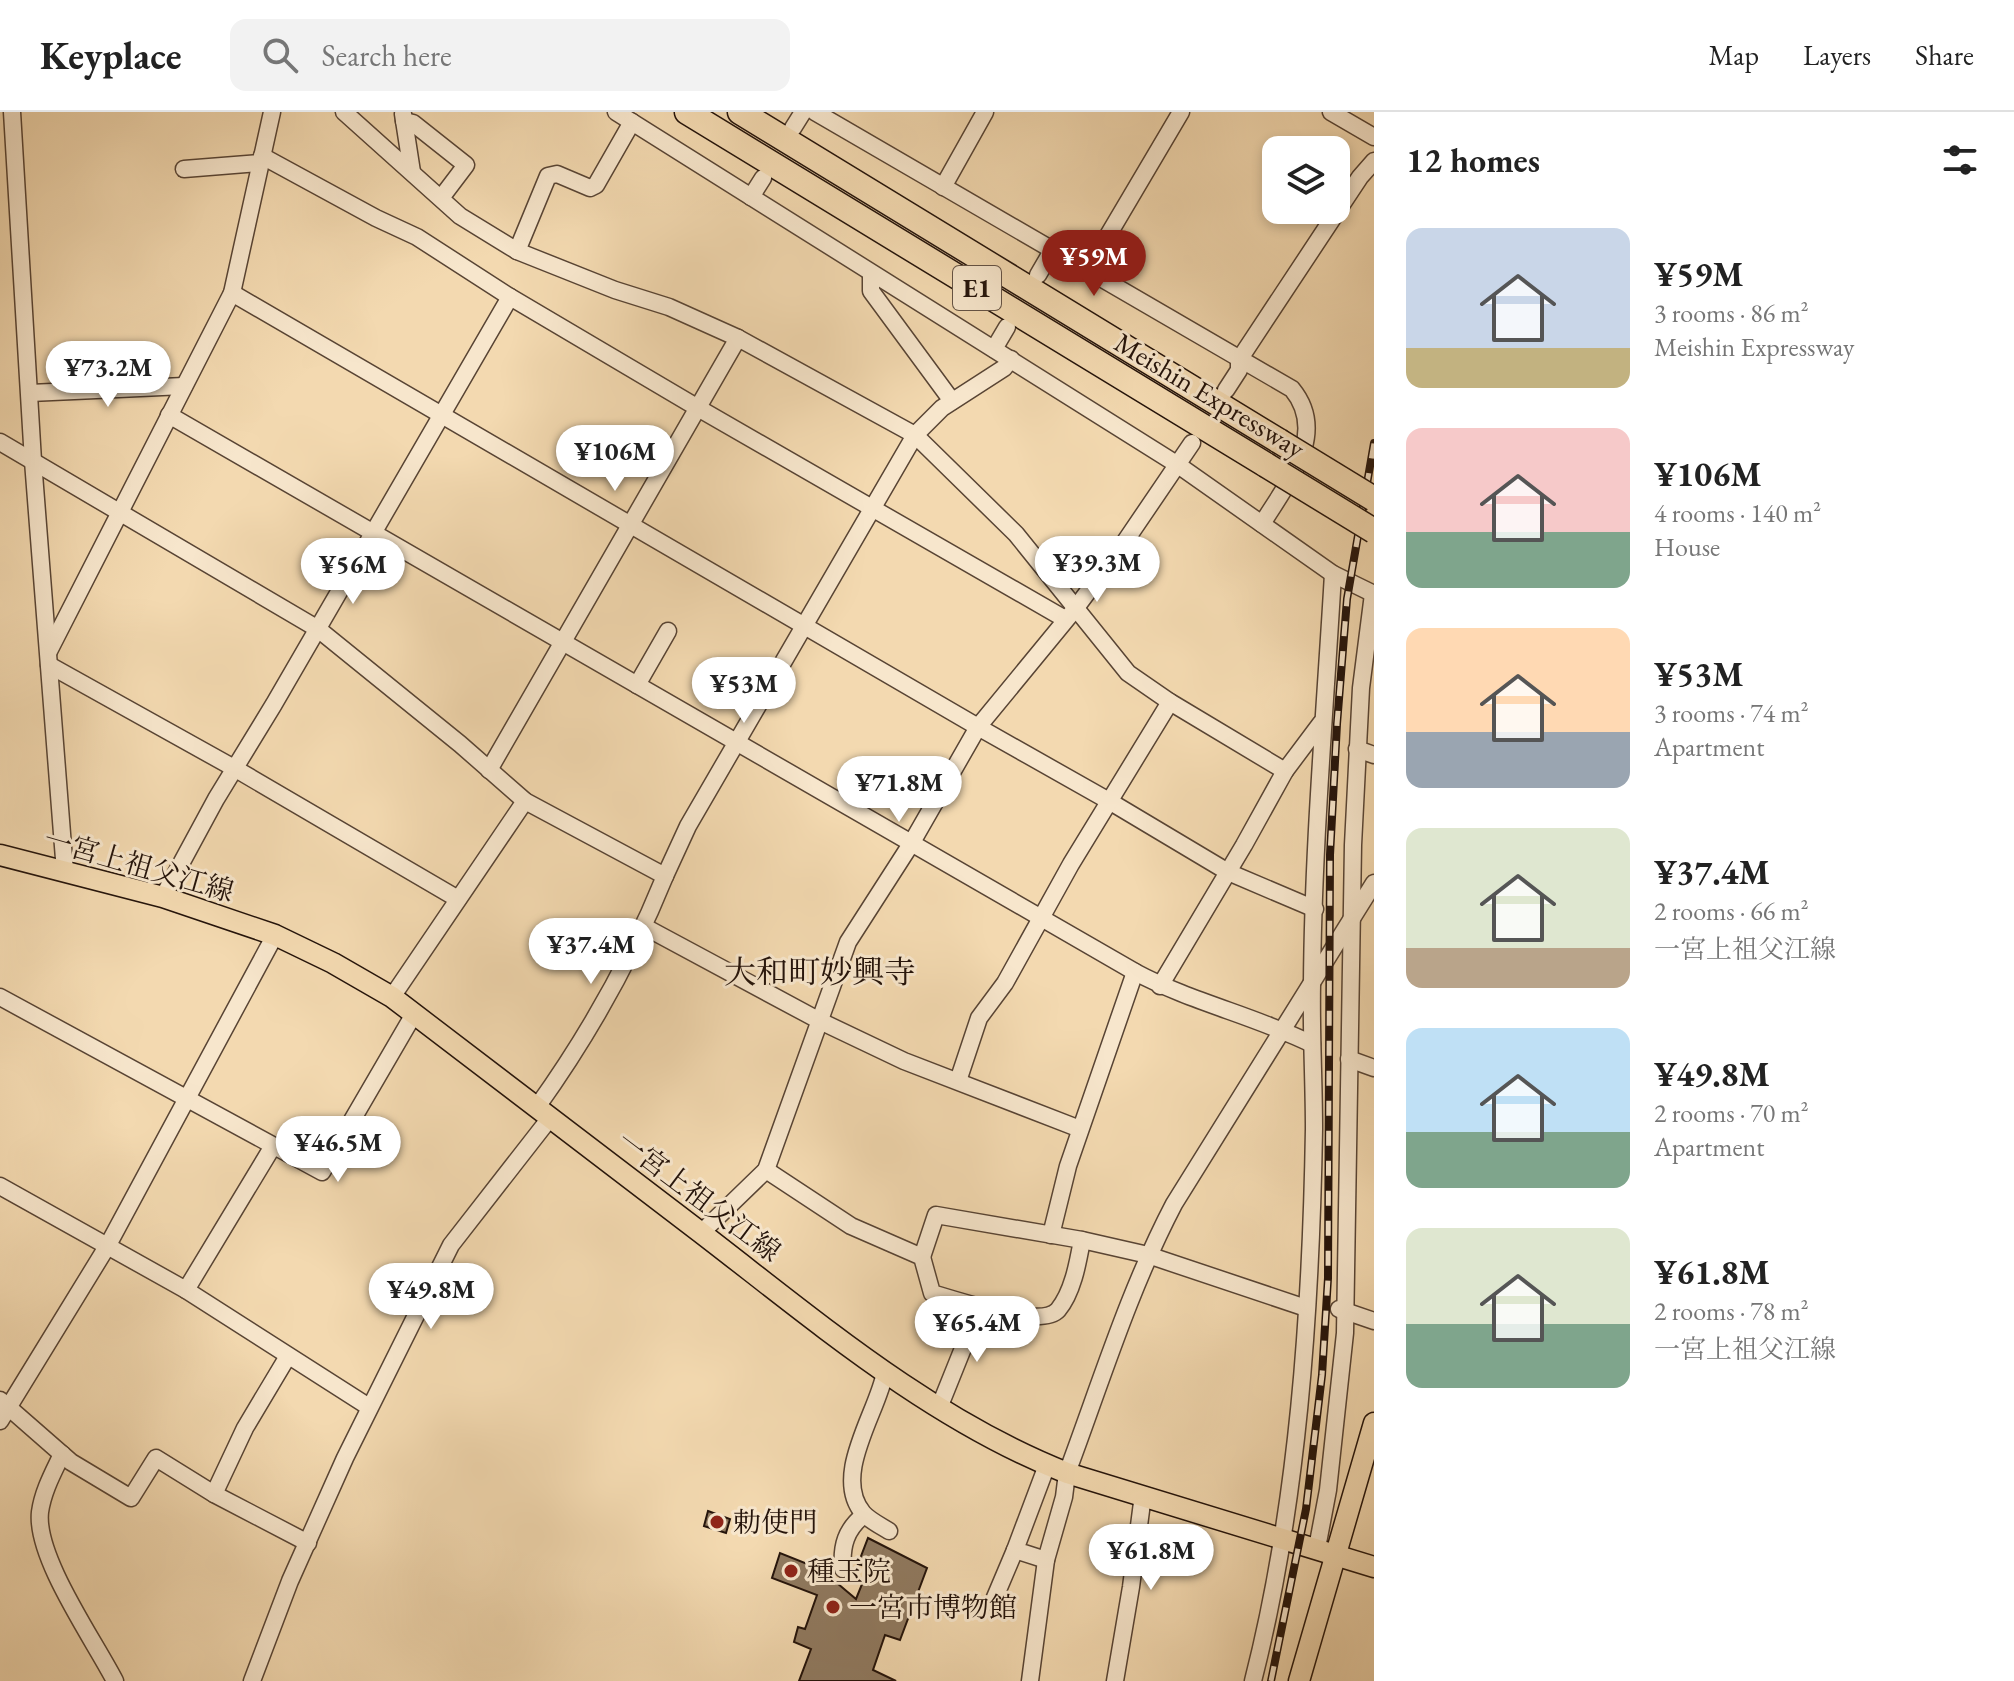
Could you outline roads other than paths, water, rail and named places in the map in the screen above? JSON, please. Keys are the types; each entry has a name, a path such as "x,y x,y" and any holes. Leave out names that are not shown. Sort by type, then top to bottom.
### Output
{"highway":[{"name":"Meishin Expressway","path":"687,112 1374,531"},
{"name":"Meishin Expressway","path":"740,112 1374,499"}],"main road":[{"name":"一宮上祖父江線","path":"0,855 163,897 275,935 333,963 392,997 885,1372 939,1408 1019,1453 1067,1473 1374,1567"},
{"path":"1299,1681 1326,1551 1373,1433"}],"street":[{"path":"12,112 33,461 65,872"},
{"path":"49,658 232,293 272,112"},
{"path":"344,112 460,216 517,251 615,290 669,307 738,338 915,435 1016,534 1070,614 1128,673 1285,771"},
{"path":"616,112 1178,465 1333,574 1373,594 1357,749 1342,1310 1326,1551"},
{"path":"793,128 803,112"},
{"path":"815,112 1292,389 1302,401 1308,418 1307,435 1299,462 1262,524"},
{"path":"943,187 985,112"},
{"path":"1087,271 1181,112"},
{"path":"1331,112 1374,137"},
{"path":"403,116 412,172"},
{"path":"403,116 466,165 441,198"},
{"path":"517,251 548,176 557,174 590,188 596,185 632,122"},
{"path":"184,169 261,160 417,237 510,297 871,508 1070,614"},
{"path":"1226,390 1239,370 1239,360 1360,177 1374,161"},
{"path":"751,197 763,178"},
{"path":"1038,275 1052,251"},
{"path":"871,273 871,291 952,401"},
{"path":"232,293 1228,872 1315,909"},
{"path":"163,897 234,768 510,297"},
{"path":"994,349 1007,327"},
{"path":"489,770 738,338"},
{"path":"252,1681 290,1581 369,1407 451,1245 544,1112 594,1024 645,927 688,826 915,435 952,401 1004,368 1011,359"},
{"path":"30,393 184,386"},
{"path":"169,415 1160,986 1312,1044"},
{"path":"0,442 318,629 525,801 665,876"},
{"path":"701,1233 766,1170 848,942 911,844 978,727 1122,546 1192,443"},
{"path":"1253,1681 1271,1605 1282,1537 1306,1308 1312,1209 1312,983 1322,722 1333,574"},
{"path":"637,685 668,631"},
{"path":"49,658 458,899"},
{"path":"958,1081 979,1018 1005,983 1109,801 1170,702"},
{"path":"1160,986 1285,771 1322,722"},
{"path":"1357,749 1374,755"},
{"path":"392,997 525,801"},
{"path":"1030,1681 1046,1560 1064,1497 1067,1473 1148,1255 1174,1204 1374,883"},
{"path":"645,927 820,1021 904,1061 1080,1129"},
{"path":"275,935 108,1245 3,1409 62,1454 131,1498 156,1458 214,1494 308,1543"},
{"path":"1051,1235 1068,1166 1135,972"},
{"path":"0,997 322,1172 414,1014"},
{"path":"1349,1059 1374,1068"},
{"path":"186,1290 273,1146"},
{"path":"766,1170 851,1226 922,1257"},
{"path":"0,1186 186,1290 369,1407"},
{"path":"1082,1240 1068,1294 1057,1311 1047,1318 1026,1317 932,1293 922,1257 936,1215 1082,1240 1148,1255 1306,1308"},
{"path":"939,1408 980,1306"},
{"path":"1342,1310 1374,1321"},
{"path":"214,1494 245,1428 288,1356"},
{"path":"885,1372 883,1386 856,1454 855,1500 864,1515 889,1531"},
{"path":"62,1454 44,1493 40,1515 41,1540 81,1625 115,1681"},
{"path":"993,1602 1047,1465"},
{"path":"1115,1681 1143,1495"},
{"path":"843,1569 842,1549 849,1531 864,1515"},
{"path":"1015,1550 1046,1560"}],"railway":[{"path":"1271,1681 1306,1509 1322,1375 1328,1278 1330,855 1337,724 1347,599 1374,443"}],"place":[{"name":"勅使門","path":"717,1522"},
{"name":"種玉院","path":"791,1571"},
{"name":"一宮市博物館","path":"833,1607"}],"district":[{"name":"大和町妙興寺","path":"820,972"}]}
